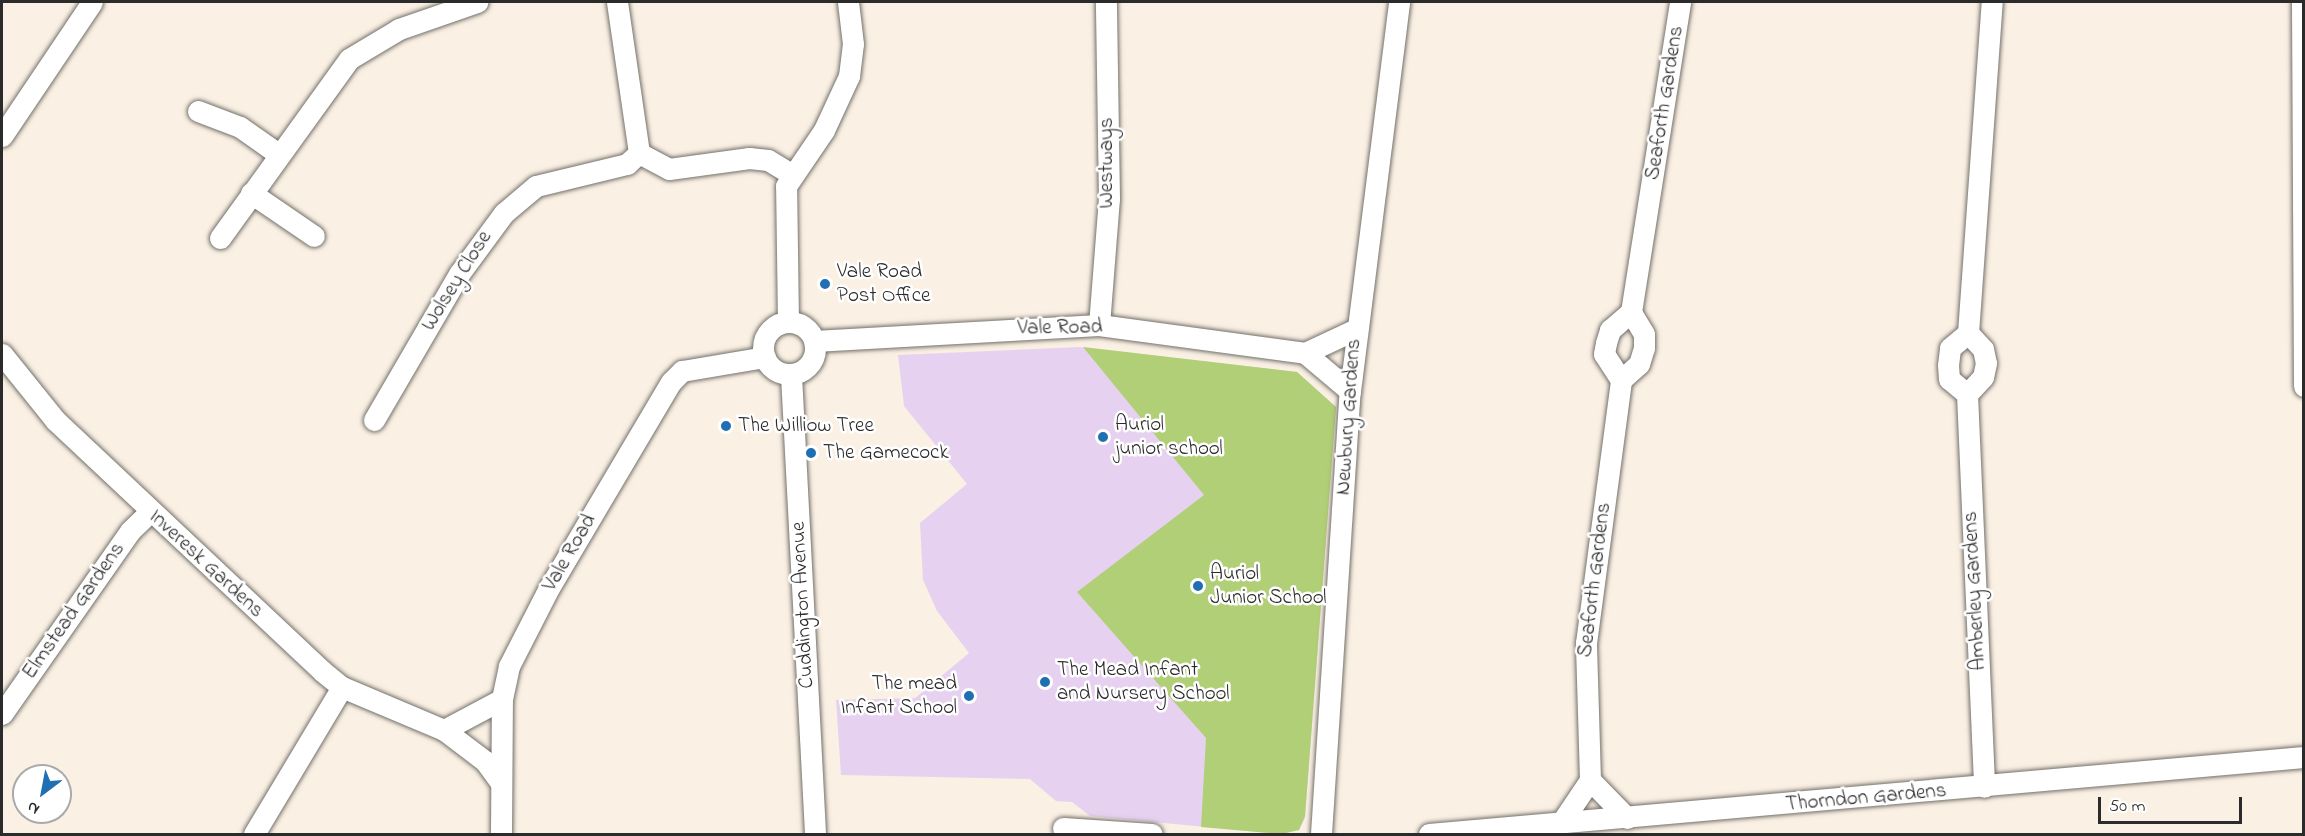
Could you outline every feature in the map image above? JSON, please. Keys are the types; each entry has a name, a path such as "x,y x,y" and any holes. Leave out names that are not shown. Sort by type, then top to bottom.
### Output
{"street":[{"path":"2,136 92,2"},
{"path":"220,237 277,153 335,74 369,43 477,2"},
{"path":"617,2 639,153 669,169 749,158 768,160 791,174"},
{"path":"788,322 784,211 791,174 824,130 849,76 853,44 848,2"},
{"name":"Westways","path":"1099,325 1109,199 1106,2"},
{"name":"Newbury Gardens","path":"1321,834 1350,391 1356,328 1399,2"},
{"name":"Seaforth Gardens","path":"1631,312 1680,2"},
{"path":"1968,333 1983,349 1986,363 1983,377 1967,394 1949,380 1948,365 1950,348 1968,333 1992,2"},
{"path":"2302,2 2304,386"},
{"path":"198,111 240,127 277,153"},
{"name":"Wolsey Close","path":"374,420 459,274 504,213 536,186 627,164 639,153"},
{"path":"251,193 314,236"},
{"path":"1631,312 1644,334 1644,348 1639,364 1621,380 1604,354 1605,343 1610,330 1631,312"},
{"path":"788,322 802,326 814,341 811,361 791,375 775,370 765,357 768,334 788,322"},
{"name":"Vale Road","path":"814,341 1099,325 1305,353"},
{"path":"1350,391 1305,353 1356,328"},
{"name":"Inveresk Gardens","path":"2,354 55,420 150,512 342,687 444,730 485,761 500,782"},
{"name":"Vale Road","path":"501,834 502,699 509,666 549,588 664,391 682,371 765,357"},
{"name":"Cuddington Avenue","path":"791,375 815,834"},
{"name":"Seaforth Gardens","path":"1590,780 1586,643 1621,380"},
{"name":"Amberley Gardens","path":"1967,394 1984,788"},
{"name":"Elmstead Gardens","path":"2,714 129,531 150,512"},
{"path":"254,834 342,687"},
{"path":"444,730 502,699"},
{"name":"Thorndon Gardens","path":"1429,834 1984,788 2304,757"},
{"path":"1562,823 1590,780 1627,818"},
{"path":"1063,828 1152,834"}],"shaded area":[{"name":"Auriol Junior School","path":"1079,347 1297,372 1336,407 1305,818 1299,830 1281,834 1090,816 1072,802 1056,801 1030,779 841,775 836,700 915,698 969,653 937,611 923,580 920,523 967,484 904,406 898,355"}],"green space":[{"name":"Auriol Junior School","path":"1083,347 1297,372 1336,407 1305,816 1299,830 1281,834 1201,827 1206,738 1077,592 1204,495"}],"place":[{"name":"Vale Road Post Office","path":"825,284"},
{"name":"The Williow Tree","path":"726,426"},
{"name":"Auriol junior school","path":"1103,437"},
{"name":"The Gamecock","path":"811,453"},
{"name":"Auriol Junior School","path":"1198,586"},
{"name":"The Mead Infant and Nursery School","path":"1045,682"},
{"name":"The mead Infant School","path":"969,696"}]}
